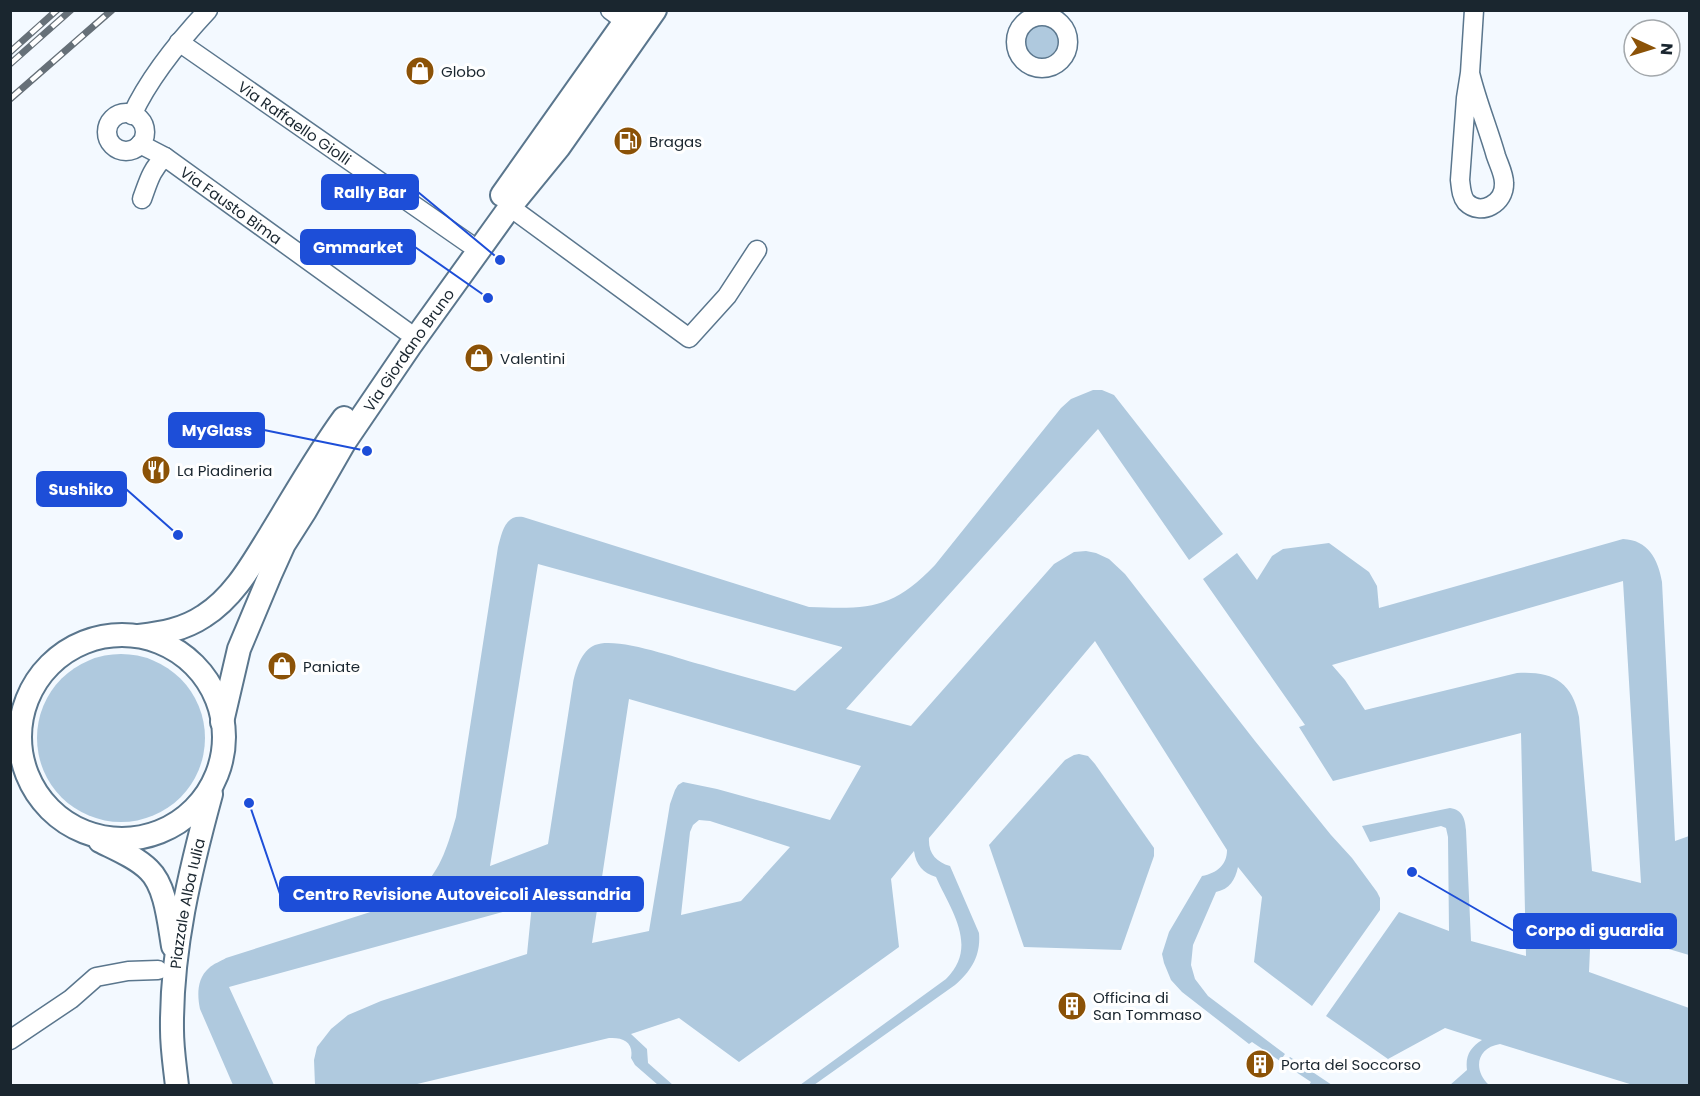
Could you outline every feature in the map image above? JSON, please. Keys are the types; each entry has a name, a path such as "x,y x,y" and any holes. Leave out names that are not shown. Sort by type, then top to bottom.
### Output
{"main road":[{"name":"Via Giordano Bruno","path":"222,722 239,649 270,575 284,544 344,443 410,346 510,207 559,147 655,10"},
{"name":"Via Giordano Bruno","path":"139,636 171,632 204,616 229,595 247,572 325,444 468,243 623,14"},
{"name":"Piazzale Alba Iulia","path":"107,636 139,636 178,652 203,675 219,705 223,750 167,964 162,892 152,873 133,858 60,819 38,795 29,781 22,760 20,731 26,702 35,681 54,660 77,645 107,636"},
{"path":"10,703 35,681"},
{"path":"10,763 29,781"},
{"name":"Piazzale Alba Iulia","path":"75,828 90,835 115,839 140,838 156,833 172,826 192,811 216,776"},
{"path":"167,964 177,1086"}],"street":[{"path":"1065,29 1070,10"},
{"path":"1470,73 1477,103 1493,144 1504,183 1500,199 1490,207 1484,208 1476,208 1465,201 1461,192 1460,180 1474,10"},
{"path":"132,115 142,94 179,42 206,11"},
{"path":"1045,13 1065,29 1068,45 1061,60 1047,68 1038,68 1030,66 1018,54 1016,36 1019,28 1026,21 1045,13"},
{"name":"Via Raffaello Giolli","path":"179,42 468,243"},
{"path":"126,113 137,117 144,127 141,144 134,149 124,151 114,147 108,138 108,127 115,117 126,113"},
{"name":"Via Fausto Bima","path":"141,144 165,157 406,331"},
{"path":"142,199 151,173 165,157"},
{"path":"510,207 689,338 727,296 757,250"},
{"path":"10,1040 71,999 96,977 167,964"}],"shaded area":[{"path":"1041,24 1053,29 1058,41 1053,53 1041,58 1029,53 1024,41 1029,29"},
{"path":"1093,390 1102,390 1114,395 1223,534 1189,560 1098,429 846,709 911,726 1054,564 1074,552 1096,553 1109,559 1125,574 1255,741 1352,858 1380,898 1380,910 1312,1006 1254,962 1262,897 1238,867 1231,883 1225,889 1216,892 1193,945 1191,965 1195,979 1208,996 1285,1054 1280,1061 1252,1042 1249,1044 1182,992 1171,980 1162,954 1169,932 1202,876 1220,868 1227,855 1227,850 1095,641 929,838 934,856 950,866 979,933 977,956 974,962 955,985 814,1085 800,1085 946,979 956,967 961,941 959,928 936,877 921,868 914,851 891,879 899,947 739,1062 679,1018 631,1034 647,1049 648,1063 673,1085 658,1085 635,1065 631,1058 629,1044 623,1040 609,1038 413,1085 315,1085 314,1060 317,1047 331,1029 348,1015 381,1001 527,954 532,904 229,987 274,1085 233,1085 200,1009 199,987 205,972 226,958 383,908 421,888 439,864 456,817 498,547 508,521 512,518 523,517 809,607 848,608 878,604 906,591 935,565 1061,408 1071,399","holes":["538,564 842,647 842,648 795,691 633,646 605,643 590,648 580,661 573,683 548,844 490,866","629,699 861,766 830,820 717,789 683,782 678,785 670,804 649,931 592,943","699,820 710,821 790,847 741,901 681,915 690,832"]},
{"path":"1623,539 1639,543 1650,552 1658,566 1662,582 1675,841 1689,836 1689,955 1591,926 1589,972 1689,1008 1689,1085 1633,1085 1500,1044 1486,1050 1480,1060 1481,1073 1489,1085 1450,1085 1467,1070 1470,1052 1482,1040 1445,1028 1388,1059 1326,1016 1399,912 1449,931 1446,828 1441,826 1370,842 1362,826 1450,808 1461,813 1466,830 1471,941 1526,956 1521,733 1333,781 1299,727 1305,725 1203,579 1237,553 1257,580 1272,556 1283,549 1329,543 1369,572 1377,586 1379,608","holes":["1623,581 1641,883 1592,871 1579,717 1571,695 1558,681 1540,674 1517,673 1365,710 1332,665"]},
{"path":"121,654 137,655 153,660 181,678 199,706 204,722 204,754 199,770 181,798 153,816 137,821 121,822 105,821 89,816 61,798 43,770 38,754 37,738 38,722 43,706 61,678 89,660 105,655"},
{"path":"1079,754 1088,756 1095,764 1154,848 1154,856 1121,950 1024,947 989,845 1065,760"},
{"path":"1290,1057 1332,1085 1309,1085 1311,1082 1284,1064"}],"railway":[{"path":"10,52 57,10"},
{"path":"10,64 71,10"},
{"path":"10,99 112,10"}],"place":[{"name":"Globo","path":"420,71"},
{"name":"Bragas","path":"628,141"},
{"name":"Rally Bar","path":"500,260"},
{"name":"Gmmarket","path":"488,298"},
{"name":"Valentini","path":"479,358"},
{"name":"MyGlass","path":"367,451"},
{"name":"La Piadineria","path":"156,470"},
{"name":"Sushiko","path":"178,535"},
{"name":"Paniate","path":"282,666"},
{"name":"Centro Revisione Autoveicoli Alessandria","path":"249,803"},
{"name":"Corpo di guardia","path":"1412,872"},
{"name":"Officina di San Tommaso","path":"1072,1006"},
{"name":"Porta del Soccorso","path":"1260,1064"}]}
